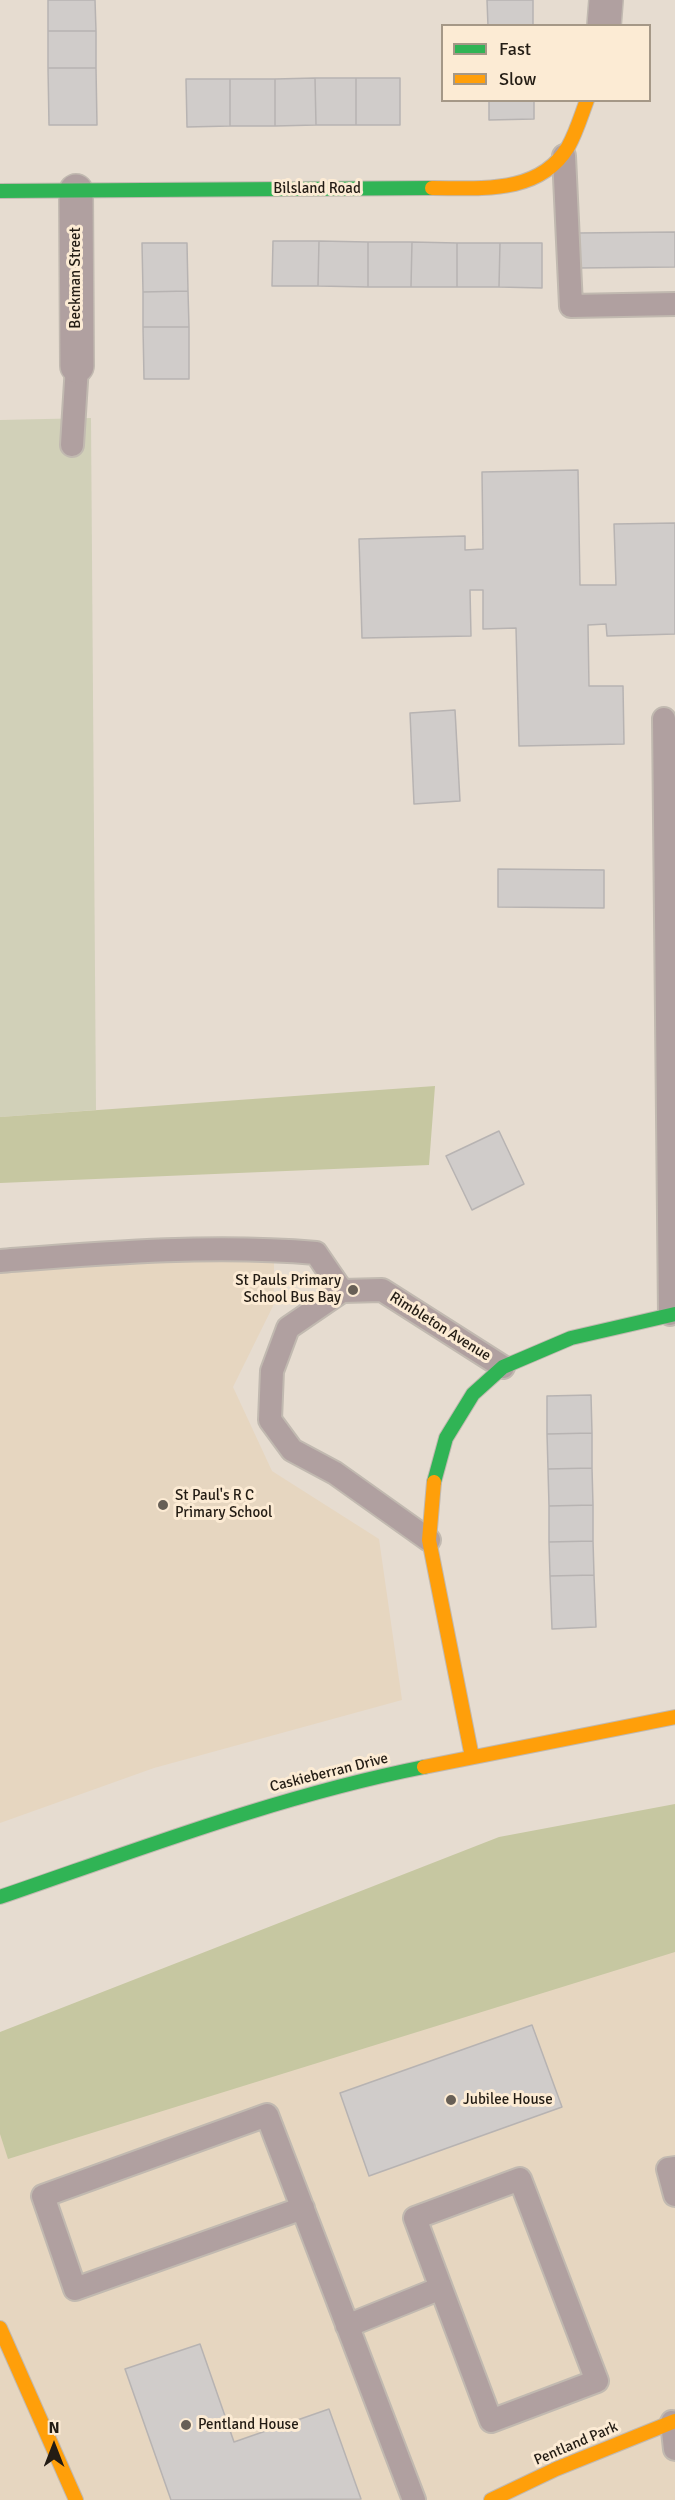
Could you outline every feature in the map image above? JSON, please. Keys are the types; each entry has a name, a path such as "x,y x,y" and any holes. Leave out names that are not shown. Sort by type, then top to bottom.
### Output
{"street":[{"path":"604,24 606,0"},
{"name":"Bilsland Road","path":"0,191 504,189 538,177 564,156 586,102"},
{"name":"Beckman Street","path":"76,191 77,366"},
{"name":"Rimbleton Avenue","path":"472,1757 429,1540 433,1485 446,1438 473,1394 503,1367 571,1338 672,1314"},
{"name":"Caskieberran Drive","path":"0,1897 263,1806 359,1780 675,1717"},
{"path":"0,2328 76,2500"},
{"name":"Pentland Park","path":"491,2500 556,2469 673,2422"}],"lane":[{"path":"564,156 571,306 675,304"},
{"path":"72,445 77,366"},
{"path":"664,719 672,1314"},
{"path":"0,1261 179,1250 316,1253 342,1291 288,1328 272,1371 270,1420 292,1450 335,1473 429,1540"},
{"name":"Rimbleton Avenue","path":"342,1291 382,1290 503,1367"},
{"path":"303,2208 75,2289 43,2196 267,2115 303,2208 347,2326 414,2500"},
{"path":"675,2168 668,2169 675,2195"},
{"path":"520,2179 597,2381 491,2421 441,2288 415,2218 520,2179"},
{"path":"347,2326 441,2288"},
{"path":"673,2422 675,2449"}],"shaded area":[{"name":"St Paul's R C Primary School","path":"274,1239 274,1304 233,1387 272,1471 379,1539 402,1700 154,1768 0,1823 0,1249"},
{"path":"675,1949 675,2500 0,2500 0,2104"}],"green space":[{"path":"91,418 96,1110 0,1117 0,420"},
{"path":"435,1086 429,1165 0,1183 0,1117"},
{"path":"675,1804 675,1952 8,2159 0,2134 0,2032 499,1837"}],"building":[{"path":"48,0 95,0 96,31 48,31"},
{"path":"487,0 533,0 533,24 488,24"},
{"path":"48,31 96,31 96,68 48,68"},
{"path":"48,68 96,68 97,125 49,125"},
{"path":"315,78 316,125 275,126 275,79"},
{"path":"315,78 356,78 356,125 316,125"},
{"path":"356,78 400,78 400,125 356,125"},
{"path":"186,79 230,79 230,126 187,127"},
{"path":"230,79 275,79 275,126 230,126"},
{"path":"489,102 534,102 534,119 489,120"},
{"path":"675,232 675,267 578,268 578,233"},
{"path":"273,241 319,241 318,286 272,286"},
{"path":"319,241 368,242 368,287 318,286"},
{"path":"368,242 412,242 411,287 368,287"},
{"path":"412,242 457,243 457,287 411,287"},
{"path":"142,243 187,243 188,291 143,292"},
{"path":"457,243 500,243 499,287 457,287"},
{"path":"500,243 542,243 542,288 499,287"},
{"path":"188,291 189,327 143,327 143,292"},
{"path":"143,327 189,327 189,379 144,379"},
{"path":"578,470 580,585 616,585 614,524 675,523 675,634 607,636 606,624 588,625 589,686 623,686 624,744 519,746 516,628 483,629 483,590 470,590 471,636 362,638 359,539 465,536 465,550 483,549 482,472"},
{"path":"455,710 460,801 414,804 410,713"},
{"path":"498,869 604,870 604,908 498,907"},
{"path":"499,1131 524,1184 472,1210 446,1156"},
{"path":"591,1395 592,1433 547,1434 547,1396"},
{"path":"592,1433 592,1468 548,1469 547,1434"},
{"path":"592,1468 593,1505 549,1506 548,1469"},
{"path":"593,1505 593,1541 549,1542 549,1506"},
{"path":"593,1541 594,1575 550,1576 549,1542"},
{"path":"594,1575 596,1627 552,1629 550,1576"},
{"name":"Jubilee House","path":"532,2025 562,2107 369,2176 340,2093"},
{"name":"Pentland House","path":"200,2344 234,2442 329,2409 361,2499 171,2500 125,2369"}],"traffic: fast":[{"path":"0,191 432,188"},
{"path":"434,1482 446,1438 473,1394 503,1367 571,1338 675,1314"},
{"path":"0,1897 263,1808 424,1767"}],"traffic: slow":[{"path":"432,188 507,186 541,174 556,163 568,147 586,102"},
{"path":"434,1482 429,1540 472,1757"},
{"path":"424,1767 675,1717"},
{"path":"0,2328 76,2500"},
{"path":"491,2500 556,2469 675,2421"}],"place":[{"name":"St Pauls Primary School Bus Bay","path":"353,1290"},
{"name":"St Paul's R C Primary School","path":"163,1505"},
{"name":"Jubilee House","path":"451,2100"},
{"name":"Pentland House","path":"186,2425"}]}
